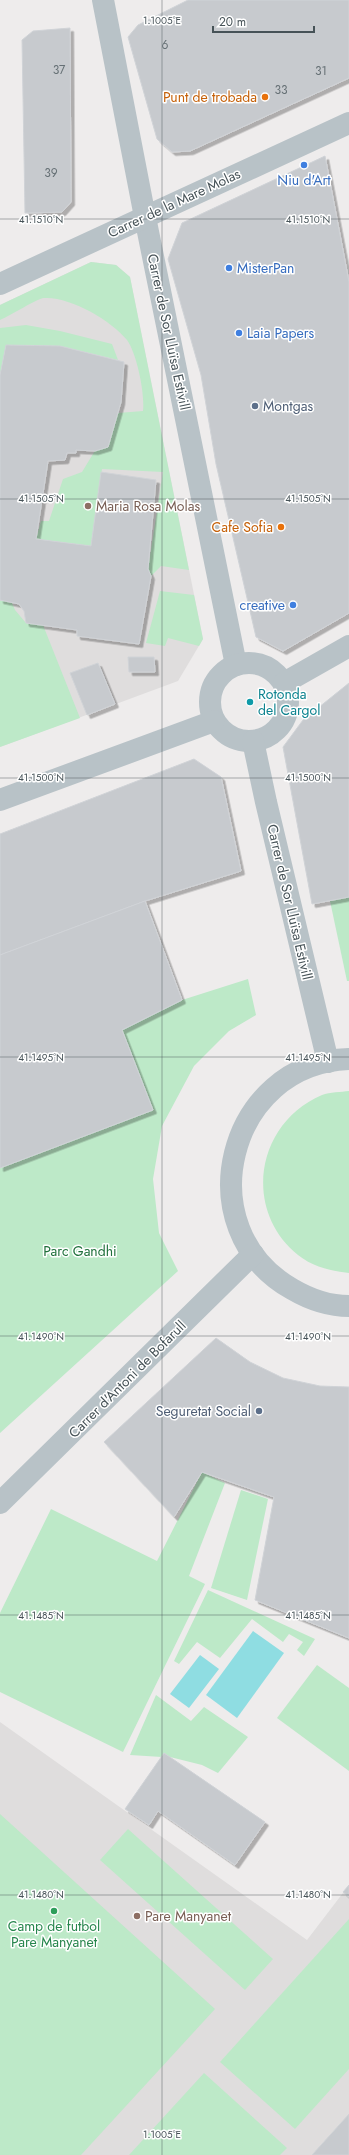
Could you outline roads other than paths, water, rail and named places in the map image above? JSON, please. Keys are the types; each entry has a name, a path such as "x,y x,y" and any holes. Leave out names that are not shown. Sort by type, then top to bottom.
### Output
{"street":[{"name":"Carrer de Sor Lluïsa Estivill","path":"103,0 145,217 236,664"},
{"name":"Carrer de la Mare Molas","path":"0,284 145,217 348,130"},
{"path":"284,683 349,646"},
{"path":"247,662 268,667 284,683 288,695 288,708 284,720 276,730 266,737 253,741 242,740 230,736 221,730 214,721 209,699 212,687 217,677 236,664 247,662"},
{"path":"0,800 214,721"},
{"name":"Carrer de Sor Lluïsa Estivill","path":"253,741 268,810 339,1061"},
{"path":"339,1061 310,1067 278,1086 260,1103 242,1130 231,1165 230,1184 236,1221 243,1238 253,1254 267,1271 283,1284 302,1295 322,1303 349,1306"},
{"name":"Carrer d'Antoni de Bofarull","path":"0,1503 253,1254"}],"water":[{"path":"253,1631 284,1653 237,1718 206,1695"},
{"path":"200,1655 219,1669 189,1708 170,1694"}],"place":[{"name":"Punt de trobada","path":"265,97"},
{"name":"Niu d'Art","path":"304,165"},
{"name":"MisterPan","path":"229,268"},
{"name":"Laia Papers","path":"239,333"},
{"name":"Montgas","path":"255,406"},
{"name":"Maria Rosa Molas","path":"88,506"},
{"name":"Cafe Sofia","path":"281,527"},
{"name":"creative","path":"293,605"},
{"name":"Rotonda del Cargol","path":"250,702"},
{"name":"Seguretat Social","path":"259,1411"},
{"name":"Camp de futbol Pare Manyanet","path":"54,1911"},
{"name":"Pare Manyanet","path":"137,1916"}],"park label":[{"name":"Parc Gandhi","path":"80,1251"}]}
